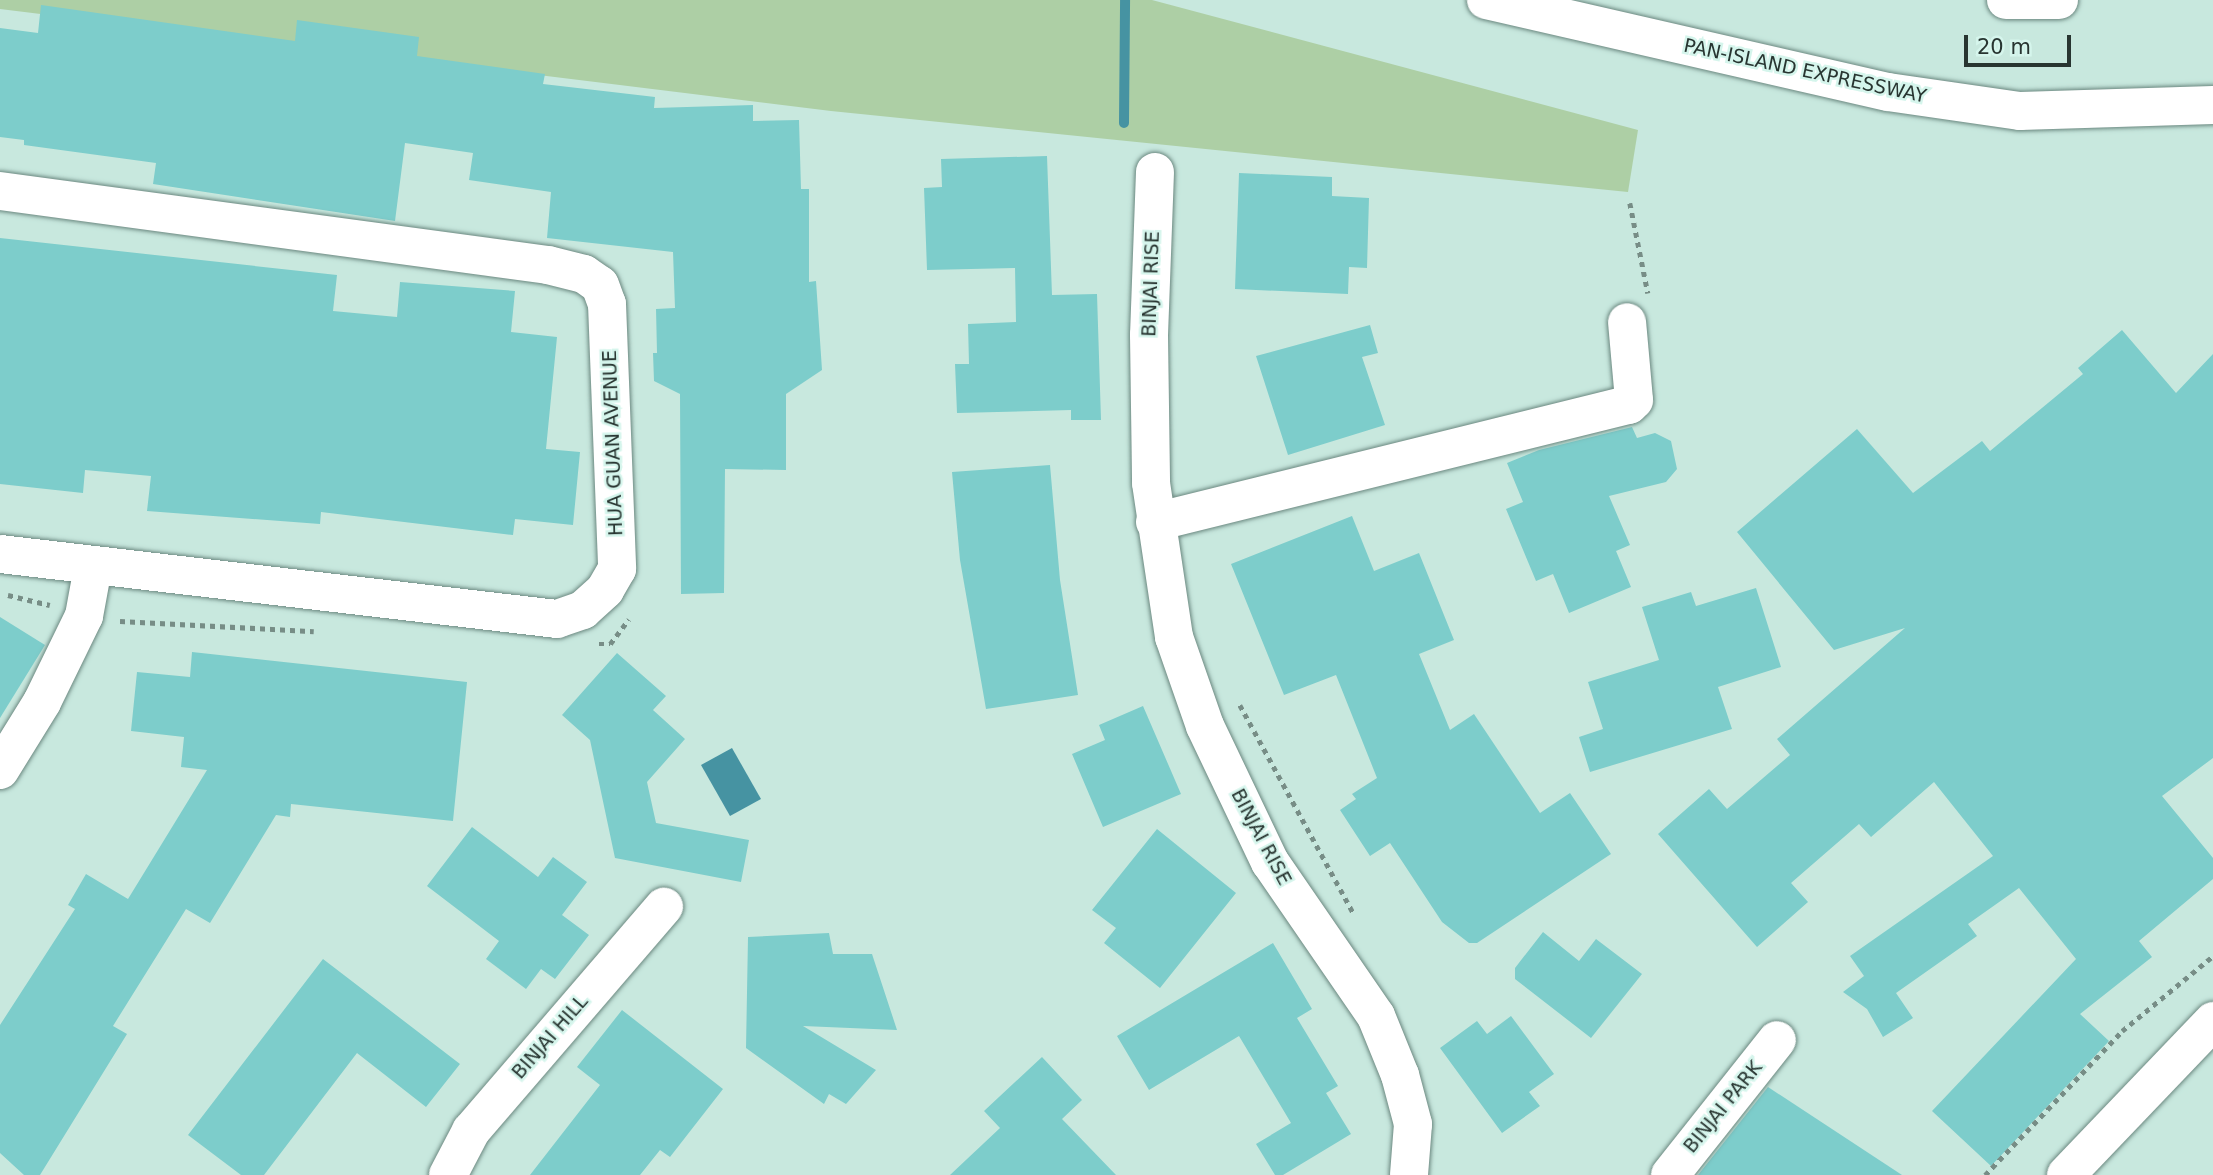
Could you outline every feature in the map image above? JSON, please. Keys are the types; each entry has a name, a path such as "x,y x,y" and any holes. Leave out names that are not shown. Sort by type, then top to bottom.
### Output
{"main road":[{"name":"PAN-ISLAND EXPRESSWAY","path":"1486,0 1902,94 2020,111 2213,104"},
{"path":"2006,0 2059,0"},
{"name":"BINJAI RISE","path":"1155,172 1149,335 1154,522 1174,637 1205,726 1270,862 1376,1016 1400,1075 1413,1124 1409,1175"},
{"name":"HUA GUAN AVENUE","path":"0,191 548,265 584,274 600,285 607,304 617,569 605,590 583,610 571,616 541,618 0,554"},
{"path":"1154,522 1629,405 1634,400 1638,310"},
{"path":"0,770 41,702 84,616 93,567"},
{"name":"BINJAI HILL","path":"448,1175 488,1110 664,907"},
{"path":"2066,1175 2213,1021"},
{"name":"BINJAI PARK","path":"1670,1175 1777,1040"}],"path":[{"path":"1630,203 1638,310"},
{"path":"0,594 84,616 316,631"},
{"path":"586,644 610,644 627,627 633,607"},
{"path":"1234,696 1355,915"},
{"path":"1985,1175 2122,1031 2213,956"}],"green space":[{"path":"0,0 1152,0 1638,130 1628,192 831,111 0,9"}],"water":[{"path":"732,748 761,799 730,816 701,765"}],"building":[{"path":"41,5 295,41 297,20 419,37 417,56 545,74 543,84 655,97 654,108 753,105 753,121 799,120 801,189 809,189 809,282 816,281 822,370 786,394 786,470 725,469 724,593 681,594 680,394 654,381 653,353 657,353 656,309 675,308 673,252 547,238 551,192 469,180 473,153 405,143 395,221 153,184 156,163 24,145 24,140 0,137 0,28 38,33"},
{"path":"1047,156 1052,295 1097,294 1101,420 1071,420 1071,410 957,413 955,364 969,364 968,324 1016,322 1015,268 927,270 924,188 942,187 941,159"},
{"path":"1239,173 1332,177 1332,196 1369,198 1367,268 1349,267 1348,294 1235,289"},
{"path":"0,238 337,275 333,311 397,317 400,282 515,291 511,332 557,337 546,449 580,452 573,525 515,519 513,535 321,512 320,524 147,511 151,476 85,470 83,493 0,484"},
{"path":"1370,325 1378,353 1362,357 1385,425 1288,455 1256,356"},
{"path":"2122,330 2176,393 2213,354 2213,758 2162,796 2213,858 2213,879 2139,941 2152,957 2080,1014 2109,1041 1991,1166 1932,1111 2076,959 2019,888 1968,924 1977,936 1896,993 1913,1018 1883,1037 1867,1009 1843,992 1864,976 1850,956 1993,856 1934,782 1871,837 1859,824 1791,883 1808,902 1757,947 1658,834 1709,789 1727,809 1790,755 1777,739 1905,628 1834,650 1737,532 1857,429 1913,493 1982,441 1990,451 2083,374 2078,368"},
{"path":"1632,427 1637,438 1655,433 1671,441 1677,469 1666,482 1609,496 1630,545 1616,551 1631,587 1569,613 1553,574 1536,581 1506,509 1523,502 1507,463 1539,450"},
{"path":"1050,465 1060,580 1078,695 986,709 960,560 952,472"},
{"path":"1352,516 1374,571 1419,553 1454,640 1419,654 1450,730 1474,714 1540,813 1570,793 1611,854 1477,943 1469,943 1442,922 1390,843 1370,856 1340,810 1356,799 1352,794 1377,778 1336,675 1284,695 1231,564"},
{"path":"1756,588 1781,667 1718,687 1732,729 1590,772 1579,737 1603,729 1588,682 1659,660 1642,607 1691,592 1696,606"},
{"path":"0,617 45,645 0,718"},
{"path":"192,652 467,682 453,821 291,804 290,817 276,815 210,923 186,909 113,1026 127,1034 40,1175 24,1175 0,1153 0,1025 75,909 68,905 86,874 128,899 207,770 181,767 184,737 131,731 137,672 190,677"},
{"path":"617,653 666,696 653,710 685,739 647,782 656,823 749,840 741,882 615,858 590,740 562,715"},
{"path":"1143,706 1181,794 1103,827 1072,754 1105,740 1099,725"},
{"path":"472,827 538,877 553,857 587,882 562,915 589,935 555,979 541,969 526,989 486,959 499,941 427,886"},
{"path":"1157,829 1236,893 1160,988 1104,943 1116,928 1092,910"},
{"path":"1543,932 1579,961 1596,939 1642,974 1591,1038 1515,979 1515,968"},
{"path":"829,933 833,954 872,954 897,1030 803,1026 876,1070 846,1104 829,1094 824,1104 746,1048 748,937"},
{"path":"1273,943 1312,1009 1297,1018 1338,1086 1326,1093 1351,1134 1283,1175 1275,1175 1256,1144 1291,1123 1239,1036 1149,1090 1117,1036"},
{"path":"323,959 460,1064 426,1107 357,1053 264,1175 241,1175 188,1135"},
{"path":"622,1010 723,1089 670,1157 660,1150 640,1175 530,1175 600,1085 577,1067"},
{"path":"1511,1016 1554,1074 1529,1092 1540,1106 1502,1133 1440,1048 1477,1021 1487,1034"},
{"path":"1042,1057 1082,1100 1062,1119 1116,1175 950,1175 1000,1128 984,1111"},
{"path":"1768,1087 1902,1175 1698,1175"}],"waterway":[{"path":"1124,123 1125,0"}]}
